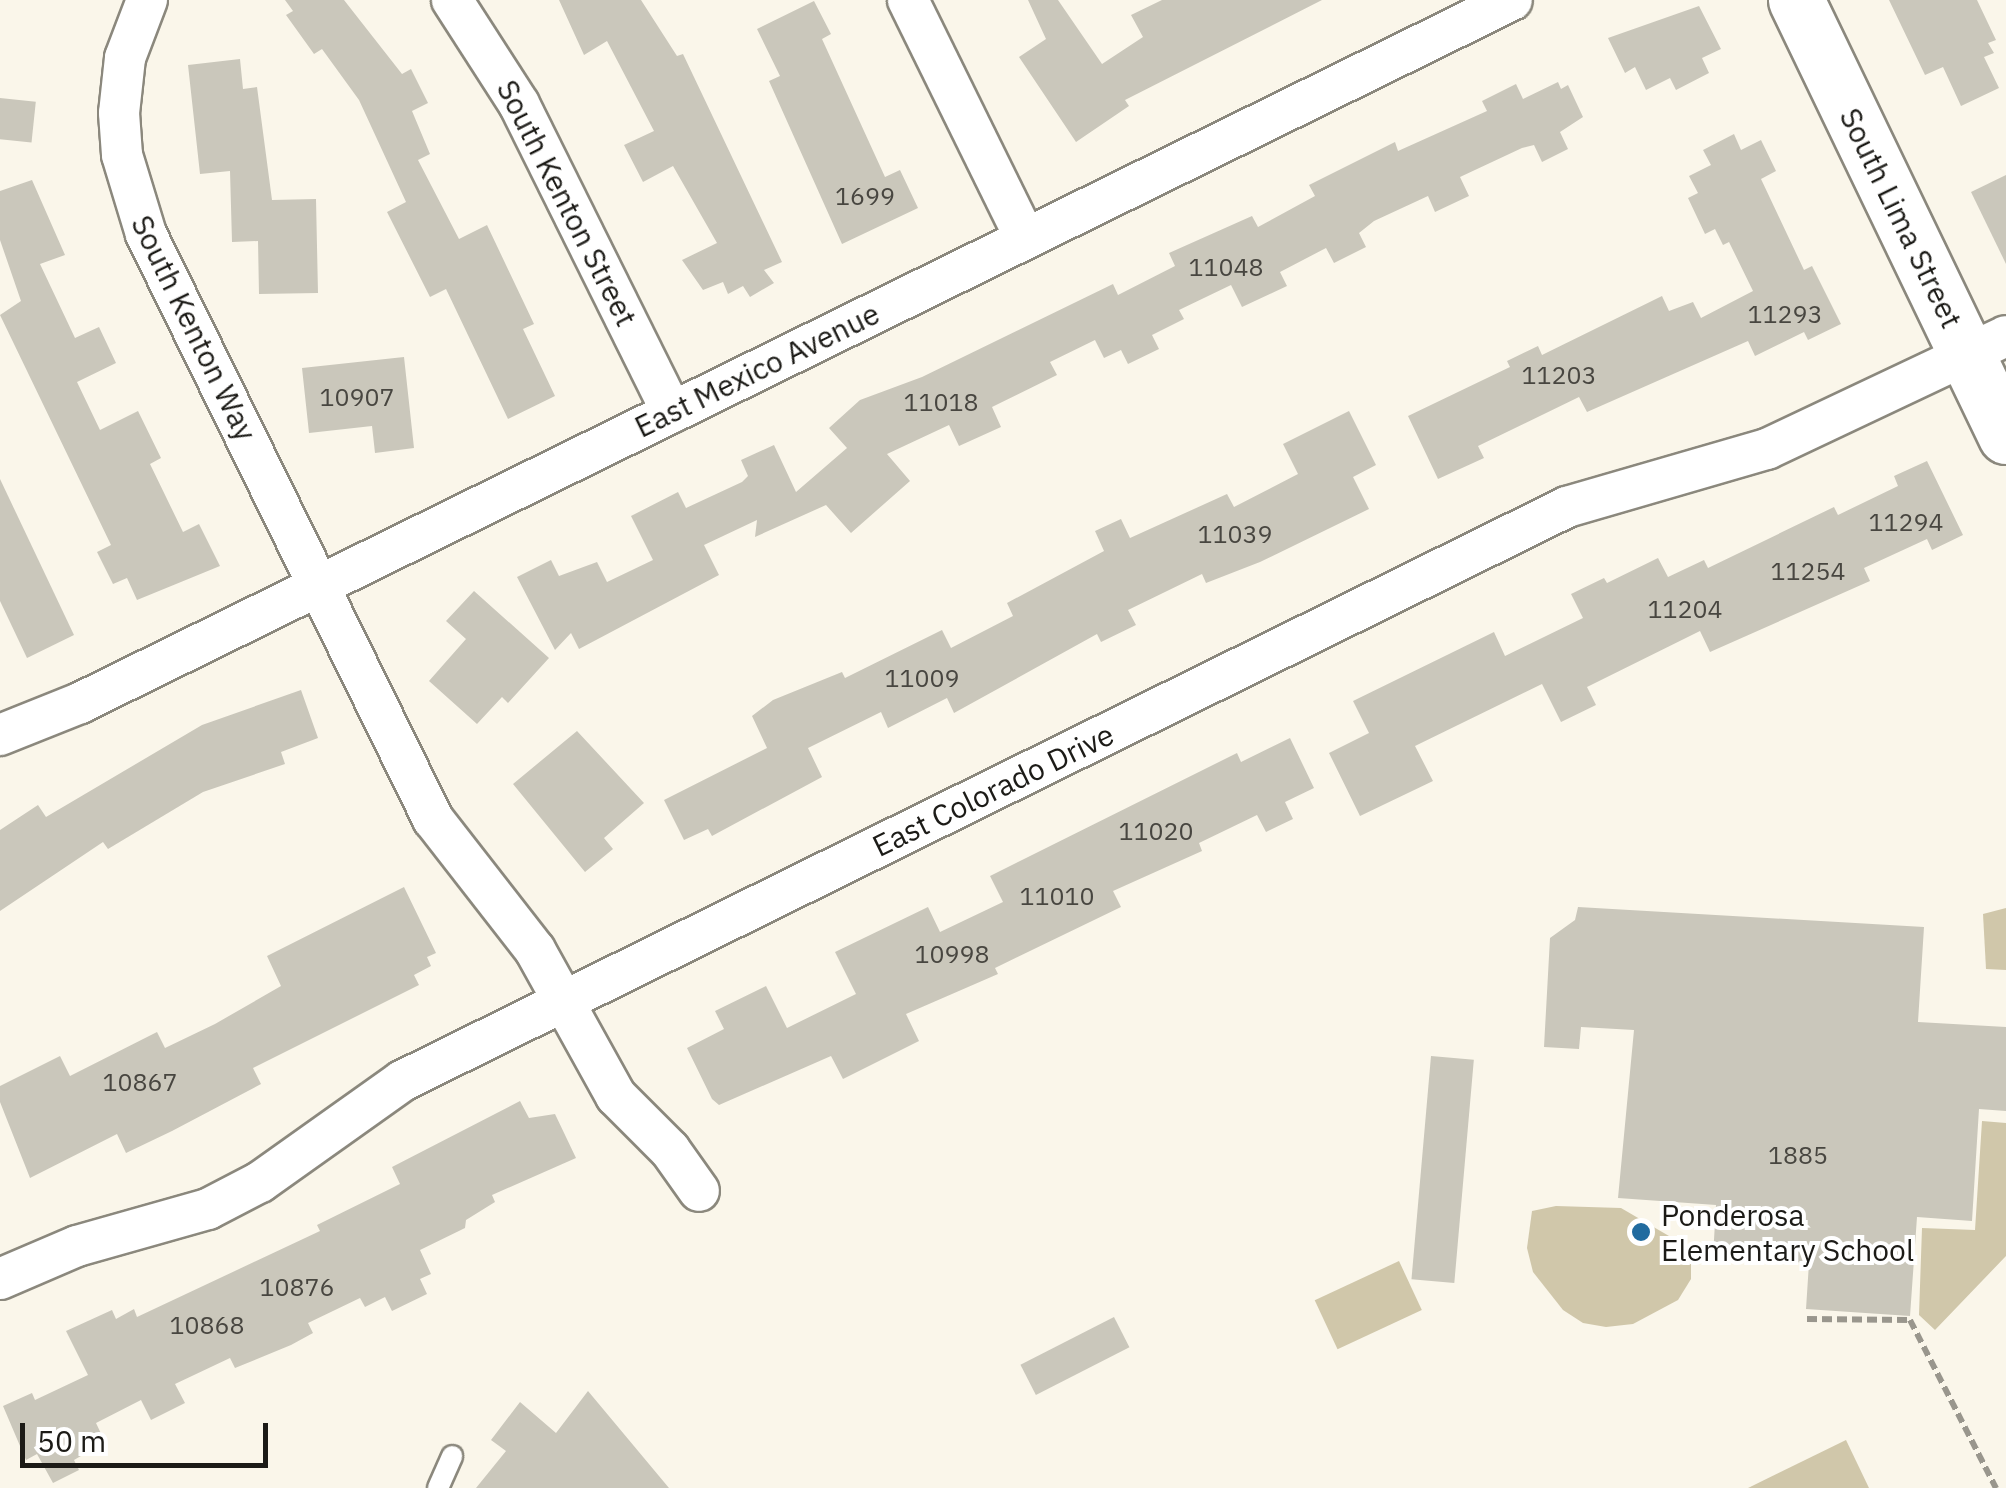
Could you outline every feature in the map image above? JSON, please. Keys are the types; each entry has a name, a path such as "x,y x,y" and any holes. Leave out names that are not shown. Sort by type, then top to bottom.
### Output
{"street":[{"name":"South Kenton Way","path":"146,0 125,58 119,114 135,208 320,586"},
{"name":"South Kenton Street","path":"452,0 519,104 672,412"},
{"path":"908,0 1025,238"},
{"name":"East Mexico Avenue","path":"0,735 320,586 1512,0"},
{"name":"South Lima Street","path":"1796,0 1987,346 2006,436"},
{"name":"East Colorado Drive","path":"0,1279 77,1246 208,1209 260,1182 402,1081 1567,507 1766,449 1987,346"},
{"path":"320,586 433,820 512,916 616,1096 670,1150 699,1192"}],"lane":[{"path":"438,1488 452,1456"}],"path":[{"path":"1807,1319 1910,1320 1996,1488"}],"shaded area":[{"path":"2006,908 2006,970 1986,969 1983,914"},
{"path":"1982,1121 2006,1123 2006,1256 1935,1330 1919,1315 1922,1228 1975,1230"},
{"path":"1556,1206 1621,1208 1669,1236 1691,1264 1691,1279 1678,1300 1633,1324 1606,1327 1583,1323 1563,1310 1533,1272 1527,1248 1532,1211"},
{"path":"1399,1261 1422,1310 1338,1349 1315,1300"},
{"path":"1846,1440 1869,1488 1748,1488"}],"building":[{"path":"285,0 344,0 402,74 411,69 428,103 412,111 430,154 418,160 459,239 487,225 534,324 523,329 555,396 508,419 446,289 430,297 387,212 406,202 359,100 322,49 314,54 286,15 293,11"},
{"path":"559,0 641,0 677,56 683,54 782,262 764,270 774,283 750,297 743,286 728,294 723,282 703,290 682,260 717,243 673,166 643,182 624,145 654,131 607,41 584,55"},
{"path":"1028,0 1058,0 1102,64 1143,37 1131,15 1162,0 1322,0 1125,100 1129,106 1076,142 1019,57 1046,39"},
{"path":"1889,0 1977,0 1996,40 1988,43 1994,53 1984,57 1999,88 1961,106 1943,67 1925,75"},
{"path":"814,1 831,34 822,39 885,177 900,170 918,208 842,244 769,81 780,76 757,29"},
{"path":"1699,6 1721,49 1702,58 1709,73 1676,90 1670,78 1646,90 1635,67 1625,73 1608,38"},
{"path":"240,59 243,89 257,87 272,200 316,199 318,293 259,294 258,241 232,242 230,171 200,174 188,65"},
{"path":"1558,82 1561,89 1568,85 1583,117 1560,132 1568,149 1542,162 1534,145 1522,148 1460,177 1469,196 1435,212 1428,196 1374,221 1359,233 1366,247 1334,263 1326,248 1280,272 1287,286 1242,307 1231,285 1179,310 1184,319 1152,335 1159,349 1128,364 1121,350 1104,358 1095,340 1050,362 1057,375 992,407 1001,427 959,446 949,425 887,454 910,481 851,533 826,505 755,537 757,520 704,545 719,575 579,649 571,633 555,650 517,577 551,560 559,576 597,562 607,582 653,560 631,516 678,492 686,508 742,482 748,476 741,460 774,445 796,492 847,448 829,428 860,400 922,377 1113,284 1118,295 1175,266 1169,253 1252,216 1258,227 1315,196 1309,185 1395,142 1398,151 1487,111 1482,101 1516,84 1523,99"},
{"path":"0,98 36,102 32,143 0,139"},
{"path":"1734,134 1741,150 1761,140 1776,171 1761,179 1804,270 1812,266 1841,324 1808,340 1804,332 1755,356 1748,341 1587,412 1579,397 1478,446 1484,458 1438,479 1408,416 1510,367 1507,361 1538,346 1542,355 1662,296 1669,311 1693,302 1701,318 1753,291 1729,242 1723,245 1715,229 1705,234 1688,198 1698,193 1689,176 1711,165 1703,150"},
{"path":"2006,175 2006,264 1971,192"},
{"path":"32,180 65,255 40,264 75,338 99,327 116,363 77,382 100,430 138,411 161,458 150,464 183,532 199,524 220,566 137,600 127,578 113,584 97,552 111,545 0,315 21,301 0,240 0,191"},
{"path":"404,357 414,448 375,453 372,426 309,433 302,368"},
{"path":"1349,411 1376,465 1353,477 1369,509 1260,562 1206,583 1202,574 1128,610 1136,625 1101,642 1097,634 954,713 947,698 888,728 881,712 808,748 822,777 712,836 708,829 684,840 664,800 767,748 752,716 773,700 842,672 845,678 942,630 951,648 1013,616 1007,603 1104,551 1095,531 1121,519 1130,538 1227,494 1234,507 1298,474 1283,444"},
{"path":"1927,461 1963,535 1932,550 1927,539 1864,568 1870,581 1710,652 1700,631 1587,687 1596,705 1561,722 1542,684 1415,746 1433,781 1360,816 1329,753 1369,733 1353,701 1494,632 1505,656 1583,618 1571,594 1604,578 1607,583 1658,558 1668,577 1704,560 1708,568 1834,507 1838,515 1898,486 1894,476"},
{"path":"0,479 74,635 27,658 0,601"},
{"path":"474,591 549,658 508,703 502,697 477,724 429,681 466,639 446,621"},
{"path":"301,690 318,738 281,752 285,764 203,792 108,849 103,842 0,911 0,830 38,805 46,817 202,725"},
{"path":"577,731 644,803 604,838 613,849 585,872 513,784"},
{"path":"1290,738 1314,788 1285,802 1293,819 1266,832 1257,815 1199,843 1202,851 1113,891 1121,907 995,968 998,974 906,1014 919,1041 843,1079 831,1056 719,1105 712,1099 687,1048 724,1029 715,1011 766,986 787,1028 856,994 835,952 928,907 940,932 1003,902 990,876 1237,753 1241,762"},
{"path":"404,887 436,953 427,957 431,966 414,975 419,985 253,1068 261,1084 172,1131 126,1153 117,1134 30,1178 0,1102 0,1086 60,1056 70,1076 157,1032 165,1048 215,1024 281,986 267,956"},
{"path":"1578,907 1924,927 1918,1022 2006,1027 2006,1111 1979,1109 1972,1221 1917,1217 1910,1316 1806,1309 1809,1263 1713,1257 1716,1205 1618,1198 1634,1030 1581,1027 1579,1049 1544,1047 1550,938 1575,920"},
{"path":"1431,1056 1474,1060 1454,1283 1411,1279"},
{"path":"520,1101 529,1118 555,1114 576,1158 492,1195 495,1202 466,1220 465,1228 420,1250 431,1274 420,1279 427,1294 392,1311 385,1297 365,1307 360,1298 308,1323 313,1333 291,1345 235,1368 230,1358 175,1384 185,1403 151,1420 141,1400 96,1423 105,1442 74,1460 79,1470 53,1483 37,1454 26,1460 3,1406 32,1393 35,1400 88,1375 66,1331 112,1310 116,1319 134,1309 137,1317 320,1231 317,1225 400,1184 392,1167"},
{"path":"1114,1317 1129,1347 1036,1395 1020,1365"},
{"path":"588,1391 669,1488 476,1488 506,1451 491,1440 520,1402 556,1433"}],"place":[{"name":"Ponderosa Elementary School","path":"1641,1232"}]}
